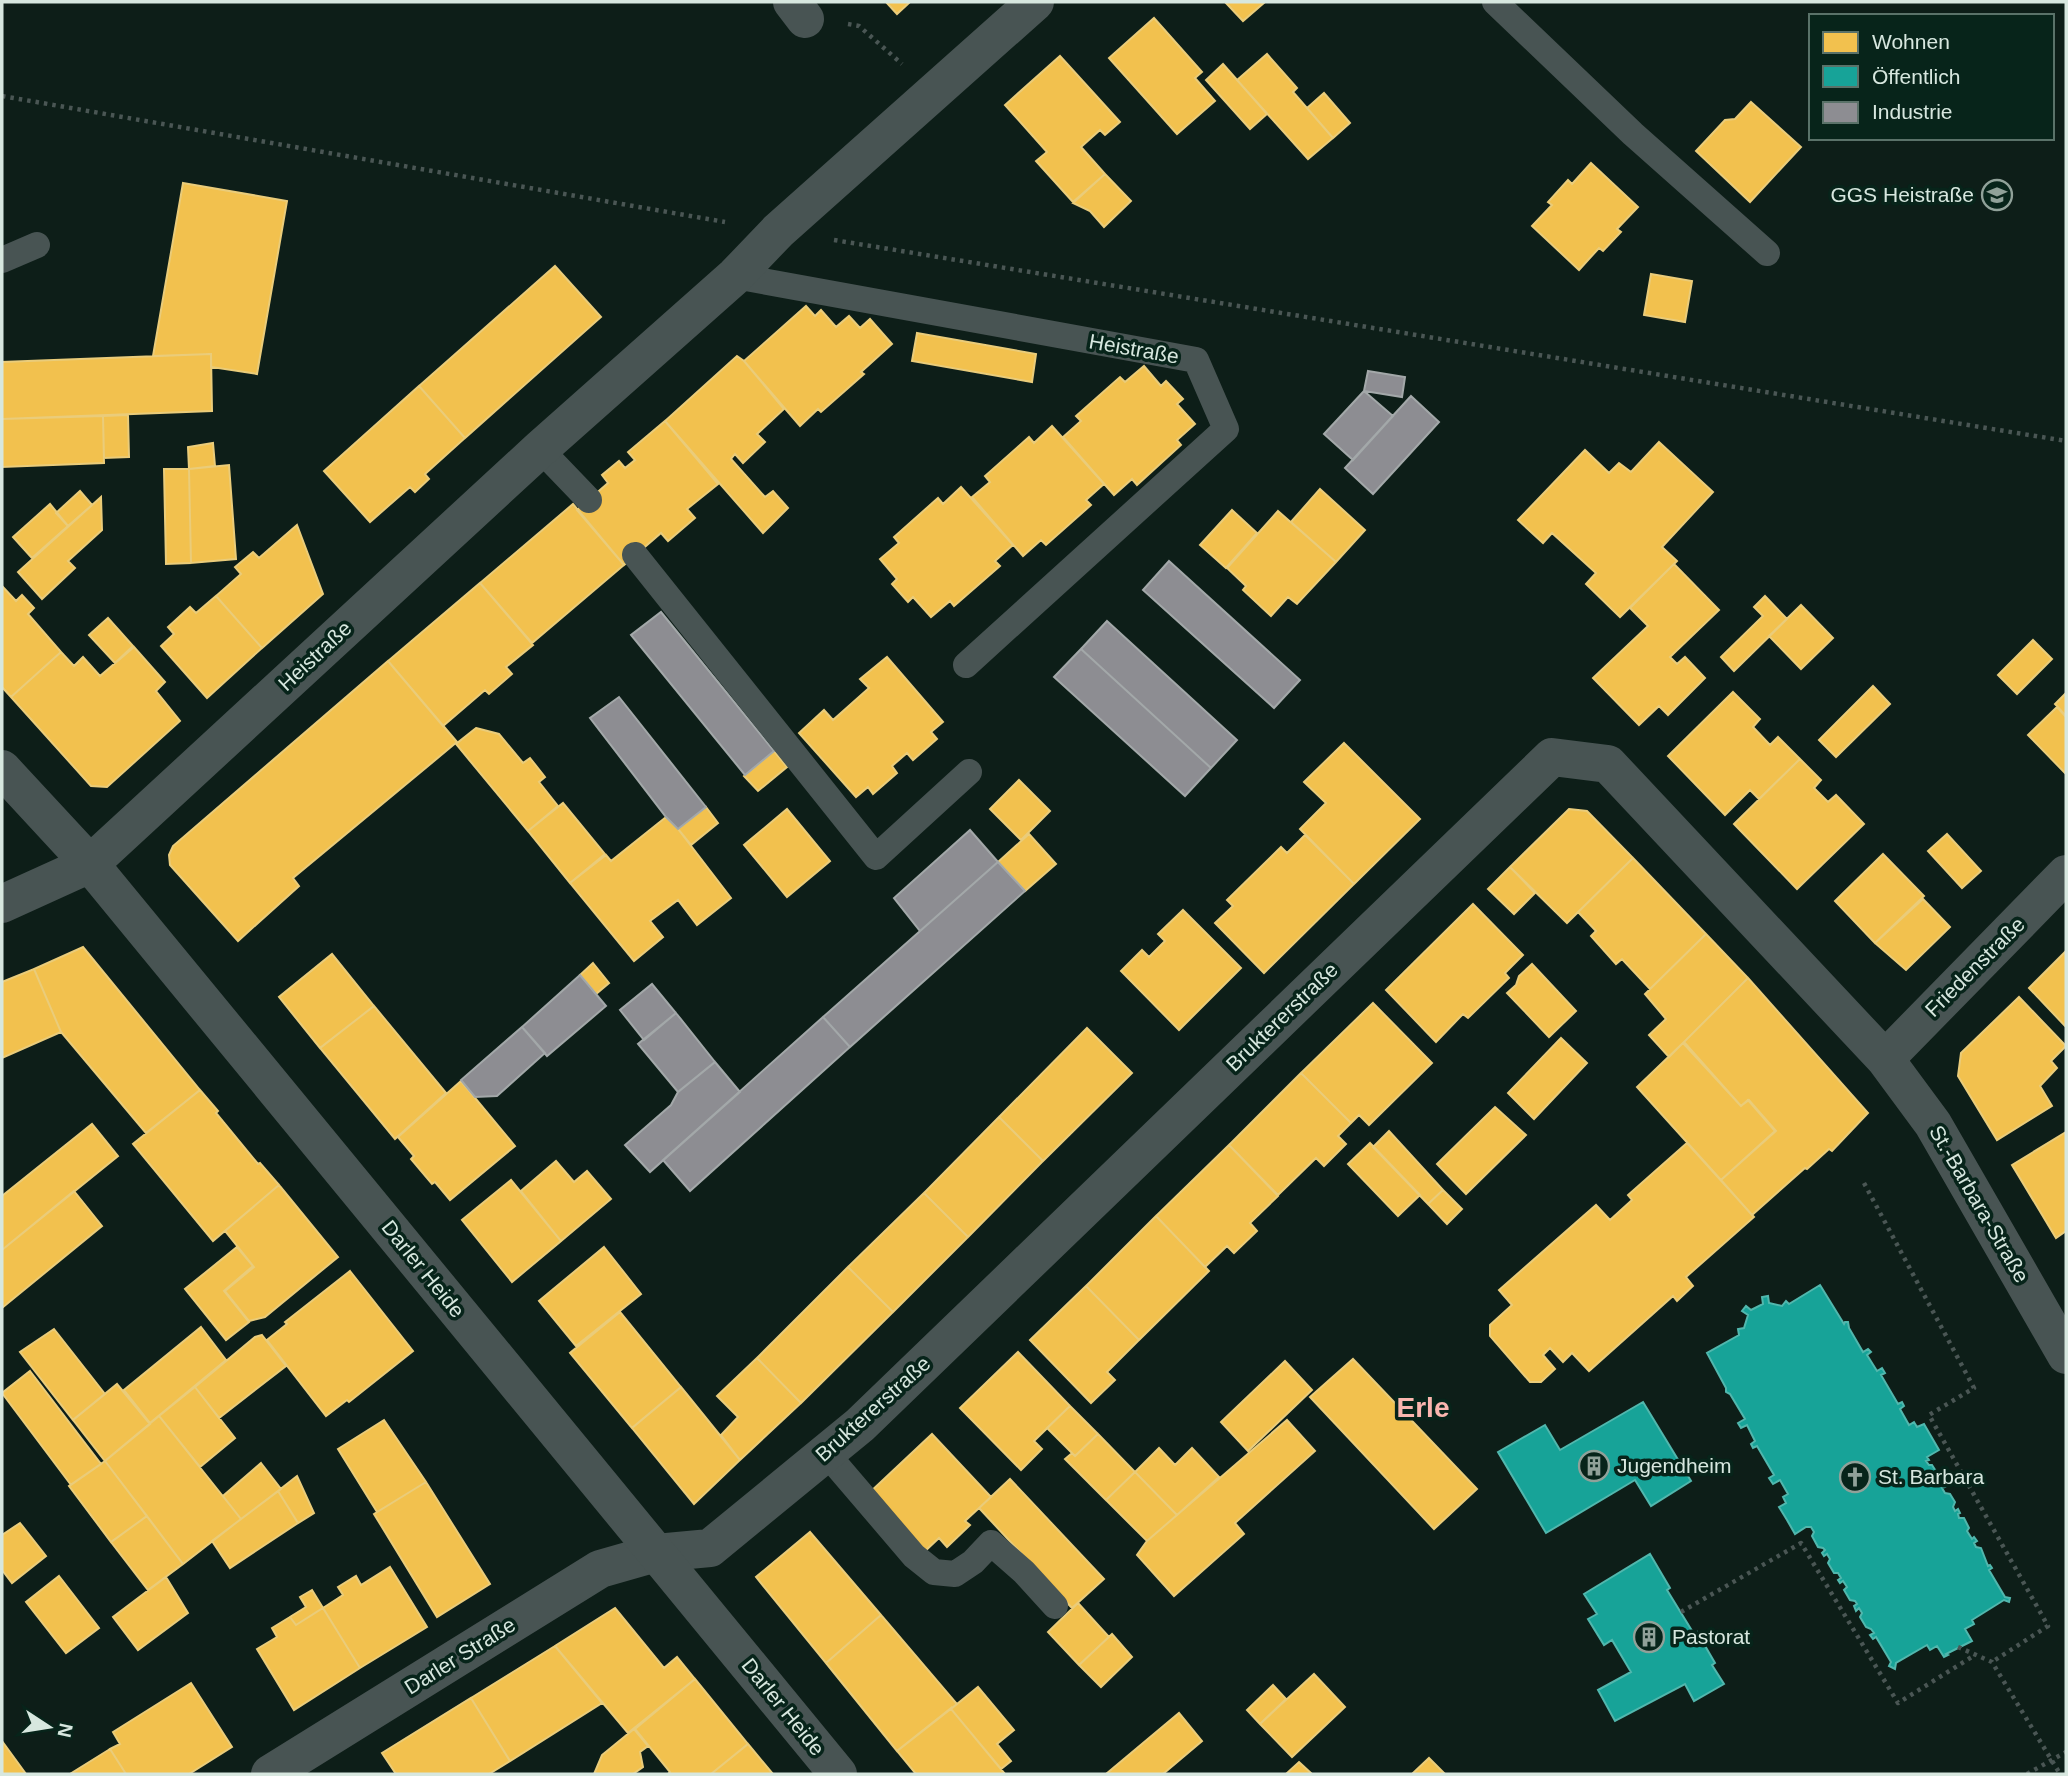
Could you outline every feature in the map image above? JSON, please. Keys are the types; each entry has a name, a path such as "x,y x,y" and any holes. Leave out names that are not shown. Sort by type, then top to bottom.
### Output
{"street":[{"name":"Heistraße","path":"2,904 90,864 540,449 735,276 778,231 1035,2"},
{"name":"Bruktererstraße","path":"656,1553 710,1548 860,1424 1552,757 1608,764 1885,1059"},
{"name":"Darler Heide","path":"2,769 90,864 838,1774"},
{"name":"Friedenstraße","path":"1885,1059 2066,874"},
{"name":"St.-Barbara-Straße","path":"1885,1059 1933,1124 2066,1355"},
{"name":"Darler Straße","path":"270,1774 600,1569 656,1553"}],"lane":[{"path":"1495,2 1633,134 1768,253"},
{"path":"2,260 37,245"},
{"name":"Heistraße","path":"735,276 1196,360 1226,429 966,665"},
{"path":"540,449 589,500"},
{"path":"635,555 876,857 969,772"},
{"path":"826,1453 914,1556 934,1572 956,1574 973,1562 991,1543 1024,1572 1055,1606"}],"path":[{"path":"799,10 859,26 934,93"},
{"path":"2,96 778,231 2066,440"},
{"path":"1864,1183 1974,1388 1929,1415 2048,1626 1992,1662"},
{"path":"1681,1612 1801,1543 1898,1703 1975,1655"},
{"path":"1958,1647 1992,1662 2060,1774"},
{"path":"2027,1774 2066,1752"}],"building: Wohnen":[{"path":"886,2 910,2 897,14"},
{"path":"1225,2 1265,2 1243,21"},
{"path":"1154,18 1202,72 1195,78 1215,101 1177,134 1109,58"},
{"path":"1267,54 1297,88 1293,92 1333,138 1308,159 1237,80"},
{"path":"1060,56 1120,122 1105,135 1100,130 1081,147 1105,174 1073,202 1036,161 1047,152 1005,105"},
{"path":"1223,64 1267,114 1250,129 1206,80"},
{"path":"1324,93 1350,123 1333,138 1307,108"},
{"path":"1751,102 1801,147 1750,202 1696,151 1725,120 1735,119"},
{"path":"1591,163 1638,207 1617,229 1621,232 1603,251 1599,248 1579,270 1532,226 1552,205 1548,202 1568,180 1572,184"},
{"path":"1105,174 1131,201 1104,227 1090,211 1073,203"},
{"path":"183,183 287,201 257,374 211,367 211,354 153,356"},
{"path":"555,266 601,317 465,438 419,386"},
{"path":"1651,274 1692,281 1685,322 1644,315"},
{"path":"806,306 815,316 821,310 836,327 849,316 860,328 870,319 892,344 861,372 864,374 821,412 818,409 800,426 744,361"},
{"path":"917,333 1036,354 1032,382 912,361"},
{"path":"211,354 212,411 2,419 2,362"},
{"path":"737,356 784,409 757,434 765,442 743,463 735,454 731,459 765,497 773,491 788,508 763,533 665,421"},
{"path":"1144,366 1161,386 1166,381 1183,399 1177,404 1195,424 1177,440 1181,445 1137,485 1132,479 1114,495 1063,437 1081,421 1076,416 1120,377 1125,382"},
{"path":"419,386 465,438 425,474 429,479 415,492 410,487 370,522 324,471"},
{"path":"128,415 129,457 104,458 103,416"},
{"path":"103,416 104,463 2,467 2,419"},
{"path":"665,421 718,484 687,509 695,518 668,541 661,533 624,565 577,510 608,483 602,475 619,461 625,468 635,460 628,452"},
{"path":"1052,426 1104,484 1086,500 1091,505 1046,545 1041,540 1023,556 972,497 990,482 985,476 1029,437 1034,443"},
{"path":"1659,442 1713,492 1662,547 1677,561 1620,617 1586,584 1596,573 1552,533 1543,543 1518,520 1585,450 1609,473 1619,463 1631,472"},
{"path":"213,443 215,466 189,469 188,447"},
{"path":"229,465 236,559 191,563 189,469"},
{"path":"164,469 189,469 191,563 166,564"},
{"path":"961,487 1013,545 995,561 1000,566 954,606 950,601 931,617 913,597 908,602 892,584 897,579 880,559 899,543 894,537 938,498 943,504"},
{"path":"1320,489 1365,530 1336,562 1291,522"},
{"path":"80,491 92,505 68,526 56,513"},
{"path":"101,497 102,530 68,561 75,568 42,599 18,572"},
{"path":"50,504 68,526 32,558 13,537"},
{"path":"573,504 624,565 532,643 480,583"},
{"path":"1232,510 1257,533 1226,568 1200,545"},
{"path":"1278,511 1336,562 1297,604 1288,597 1271,616 1243,590 1246,586 1227,568"},
{"path":"297,525 323,594 262,648 216,596 241,574 235,567 253,552 259,558"},
{"path":"1674,564 1719,610 1670,657 1677,664 1685,657 1705,678 1668,715 1659,706 1639,725 1593,678 1648,626 1630,608"},
{"path":"480,583 533,645 506,667 512,674 489,694 485,690 443,726 388,661"},
{"path":"2,586 16,601 22,595 34,608 28,614 61,652 11,697 2,687"},
{"path":"216,596 262,648 207,698 161,646 174,634 168,627 190,607 196,613"},
{"path":"1765,596 1787,619 1734,671 1721,657 1763,616 1754,607"},
{"path":"1801,605 1833,638 1801,669 1769,636"},
{"path":"108,618 133,646 115,663 89,635"},
{"path":"2033,640 2052,659 2017,694 1998,675"},
{"path":"134,647 165,682 156,691 180,721 107,787 91,786 11,697 61,652 74,666 83,657 100,676"},
{"path":"887,657 943,722 931,732 937,739 913,760 907,753 892,766 897,773 873,794 868,787 856,797 799,733 824,710 833,720 869,688 860,679"},
{"path":"388,661 457,742 293,878 299,886 238,941 170,865 169,855 173,846"},
{"path":"1873,686 1890,704 1836,757 1819,740"},
{"path":"1733,692 1760,719 1753,727 1770,745 1778,737 1800,759 1759,799 1750,790 1725,815 1668,756"},
{"path":"2066,693 2066,716 2055,704"},
{"path":"2057,707 2066,717 2066,774 2028,735"},
{"path":"476,728 499,734 523,763 530,758 545,777 539,782 558,806 528,831 456,744"},
{"path":"1344,743 1420,819 1354,884 1300,829 1326,803 1304,782"},
{"path":"774,751 787,767 758,791 744,776"},
{"path":"1800,759 1821,780 1814,788 1828,802 1836,795 1864,824 1797,889 1734,824"},
{"path":"1019,780 1050,811 1021,840 990,809"},
{"path":"563,803 605,854 570,883 528,831"},
{"path":"706,807 718,823 691,845 678,829"},
{"path":"787,809 830,861 787,897 744,845"},
{"path":"1569,809 1587,811 1633,858 1567,923 1510,867"},
{"path":"666,817 731,898 697,925 678,900 650,921 663,937 634,961 570,883 606,855 611,861"},
{"path":"1029,834 1056,864 1025,891 998,862"},
{"path":"1947,834 1981,871 1962,888 1928,851"},
{"path":"1305,835 1354,884 1264,973 1215,923 1233,906 1227,900 1281,847 1287,853"},
{"path":"1883,854 1924,896 1875,943 1835,901"},
{"path":"1633,858 1706,934 1650,989 1622,959 1616,964 1591,936 1596,931 1578,912"},
{"path":"1510,867 1535,893 1514,914 1488,889"},
{"path":"1923,899 1950,927 1906,970 1875,943"},
{"path":"1473,904 1523,955 1505,973 1509,978 1468,1018 1463,1014 1436,1042 1386,990"},
{"path":"1183,910 1241,968 1179,1030 1121,971 1142,950 1149,957 1165,941 1158,934"},
{"path":"1706,934 1748,978 1669,1057 1649,1035 1666,1019 1645,994"},
{"path":"83,947 200,1090 146,1133 61,1032 34,969"},
{"path":"2066,951 2066,1027 2029,988"},
{"path":"332,954 374,1006 320,1048 279,997"},
{"path":"593,963 609,983 596,994 580,975"},
{"path":"1532,964 1576,1011 1549,1037 1507,993"},
{"path":"34,969 61,1032 2,1058 2,982"},
{"path":"1748,978 1868,1113 1832,1151 1829,1149 1805,1168 1752,1215 1721,1180 1776,1131 1749,1100 1741,1106 1684,1042"},
{"path":"2019,997 2066,1046 2051,1061 2057,1068 2040,1086 2052,1106 1997,1140 1958,1076 1961,1053"},
{"path":"1373,1003 1432,1063 1369,1125 1359,1115 1351,1123 1301,1073"},
{"path":"374,1006 446,1093 395,1139 320,1048"},
{"path":"1087,1028 1132,1073 1043,1161 999,1117"},
{"path":"1561,1038 1587,1063 1534,1119 1508,1093"},
{"path":"1683,1043 1741,1106 1748,1100 1775,1131 1721,1180 1637,1087"},
{"path":"1301,1073 1351,1123 1338,1136 1346,1144 1324,1166 1316,1158 1278,1195 1229,1145"},
{"path":"461,1081 515,1146 450,1200 411,1159 414,1156 398,1137"},
{"path":"200,1090 258,1164 260,1163 279,1185 213,1241 133,1144"},
{"path":"1495,1107 1526,1135 1466,1194 1437,1164"},
{"path":"999,1117 1043,1161 968,1237 924,1193"},
{"path":"92,1124 118,1156 2,1250 2,1196"},
{"path":"1389,1131 1443,1190 1428,1204 1373,1147"},
{"path":"2066,1132 2066,1231 2056,1238 2012,1165"},
{"path":"1370,1143 1420,1195 1398,1216 1348,1164"},
{"path":"1687,1143 1754,1217 1686,1277 1693,1286 1677,1301 1673,1296 1589,1371 1572,1353 1563,1362 1550,1348 1543,1355 1555,1369 1541,1382 1530,1382 1490,1336 1490,1325 1512,1305 1499,1290 1596,1205 1610,1220 1632,1200 1628,1195"},
{"path":"1229,1145 1278,1196 1250,1223 1257,1231 1234,1253 1227,1246 1205,1267 1156,1216"},
{"path":"556,1161 574,1182 587,1171 611,1199 561,1241 521,1191"},
{"path":"511,1180 561,1241 512,1282 462,1220"},
{"path":"279,1185 338,1257 265,1317 249,1321 225,1291 254,1267 225,1231"},
{"path":"1443,1190 1462,1209 1447,1224 1428,1204"},
{"path":"74,1191 102,1226 2,1308 2,1250"},
{"path":"924,1193 968,1237 893,1312 848,1267"},
{"path":"1156,1216 1209,1271 1139,1340 1086,1286"},
{"path":"237,1247 253,1266 224,1291 249,1322 226,1340 185,1289"},
{"path":"604,1247 641,1294 576,1346 539,1301"},
{"path":"848,1267 893,1312 801,1403 757,1358"},
{"path":"350,1271 413,1351 349,1402 347,1400 326,1416 267,1340 287,1324 285,1322"},
{"path":"1086,1286 1139,1340 1107,1372 1115,1380 1091,1403 1030,1340"},
{"path":"620,1312 681,1387 632,1428 570,1353"},
{"path":"201,1327 226,1360 150,1423 124,1390"},
{"path":"54,1329 105,1394 73,1420 20,1352"},
{"path":"262,1335 286,1366 219,1418 195,1387 255,1337"},
{"path":"1018,1352 1070,1406 1034,1441 1042,1449 1021,1470 960,1408"},
{"path":"757,1358 801,1403 740,1460 721,1435 738,1417 717,1396"},
{"path":"1353,1359 1477,1489 1434,1529 1310,1397"},
{"path":"1285,1361 1312,1390 1248,1451 1221,1422"},
{"path":"30,1371 101,1464 71,1485 2,1393"},
{"path":"117,1384 150,1424 105,1461 73,1420"},
{"path":"195,1387 235,1438 200,1467 159,1416"},
{"path":"681,1387 740,1460 694,1504 632,1428"},
{"path":"1070,1406 1098,1434 1075,1456 1047,1428"},
{"path":"159,1416 241,1519 183,1564 105,1461"},
{"path":"384,1420 426,1482 377,1512 338,1449"},
{"path":"1287,1420 1315,1451 1235,1523 1244,1534 1174,1596 1137,1555 1147,1541"},
{"path":"932,1434 991,1497 965,1521 970,1525 947,1547 939,1538 923,1553 868,1494"},
{"path":"1098,1434 1135,1472 1106,1500 1065,1459 1072,1453 1075,1456"},
{"path":"1159,1448 1175,1465 1192,1448 1219,1477 1177,1515 1135,1472"},
{"path":"105,1461 147,1516 111,1542 69,1486"},
{"path":"261,1463 281,1489 241,1519 223,1496"},
{"path":"1135,1472 1177,1515 1147,1541 1106,1500"},
{"path":"297,1476 314,1513 298,1523 278,1491"},
{"path":"1010,1479 1104,1579 1072,1608 979,1508"},
{"path":"426,1482 490,1584 437,1617 374,1514"},
{"path":"278,1491 298,1523 230,1568 212,1541"},
{"path":"147,1516 183,1564 148,1590 111,1542"},
{"path":"20,1523 46,1556 12,1583 2,1570 2,1535"},
{"path":"810,1532 881,1615 826,1663 756,1577"},
{"path":"390,1567 427,1627 360,1668 323,1608 343,1595 338,1587 356,1576 361,1585"},
{"path":"59,1576 99,1628 66,1653 26,1602"},
{"path":"166,1577 188,1613 138,1650 113,1617"},
{"path":"312,1590 323,1608 296,1625 290,1617 306,1607 300,1597"},
{"path":"1078,1603 1109,1637 1079,1665 1048,1632"},
{"path":"323,1608 360,1668 294,1710 257,1649 277,1637 272,1628 290,1617 296,1625"},
{"path":"615,1608 664,1668 677,1657 695,1679 628,1733 555,1646"},
{"path":"881,1615 957,1704 897,1751 826,1663"},
{"path":"1112,1634 1132,1657 1101,1687 1079,1665"},
{"path":"555,1646 602,1703 510,1761 471,1698"},
{"path":"1314,1674 1345,1707 1292,1757 1260,1724"},
{"path":"695,1679 748,1744 711,1774 668,1774 670,1772 635,1729"},
{"path":"191,1683 232,1747 189,1774 126,1774 110,1749 120,1744 113,1732"},
{"path":"1273,1685 1286,1699 1260,1724 1247,1710"},
{"path":"978,1687 1014,1730 997,1744 1011,1761 1001,1769 951,1709"},
{"path":"471,1698 510,1761 489,1774 396,1774 382,1753"},
{"path":"951,1708 1005,1774 916,1774 897,1751"},
{"path":"1179,1713 1202,1741 1163,1774 1106,1774"},
{"path":"634,1729 648,1746 640,1752 643,1767 633,1774 594,1774 602,1755"},
{"path":"2,1741 26,1774 2,1774"},
{"path":"748,1744 773,1774 711,1774"},
{"path":"110,1749 126,1774 70,1774"},
{"path":"1429,1758 1445,1774 1412,1774"},
{"path":"1299,1762 1312,1774 1286,1774"}],"building: Öffentlich":[{"name":"St. Barbara","path":"1820,1285 1844,1324 1848,1322 1863,1352 1868,1349 1871,1352 1867,1355 1877,1371 1882,1368 1885,1373 1881,1375 1898,1404 1902,1402 1904,1406 1900,1409 1909,1425 1914,1422 1917,1427 1924,1424 1939,1450 1927,1457 1929,1460 1926,1461 1939,1476 1938,1481 1940,1485 1943,1483 1945,1493 1950,1494 1955,1502 1955,1511 1958,1509 1959,1518 1964,1518 1969,1528 1967,1531 1972,1539 1974,1537 1977,1541 1974,1543 1976,1547 1981,1548 1988,1566 1992,1568 1989,1570 2005,1597 2010,1598 2009,1602 2004,1600 1972,1620 1974,1624 1965,1629 1972,1641 1944,1657 1937,1646 1930,1650 1927,1645 1896,1663 1895,1669 1889,1666 1891,1662 1876,1637 1873,1639 1870,1635 1874,1633 1860,1617 1862,1613 1859,1608 1856,1611 1854,1606 1857,1604 1850,1600 1844,1590 1847,1587 1843,1581 1840,1583 1838,1580 1841,1578 1828,1563 1830,1559 1827,1554 1824,1556 1822,1553 1825,1550 1818,1547 1811,1527 1795,1534 1779,1507 1786,1503 1783,1497 1788,1494 1780,1480 1773,1484 1769,1478 1774,1475 1757,1446 1753,1448 1751,1444 1755,1441 1747,1425 1741,1428 1738,1423 1745,1419 1730,1394 1726,1392 1707,1353 1739,1335 1738,1329 1744,1328 1748,1315 1742,1311 1746,1306 1751,1310 1763,1304 1762,1297 1768,1296 1769,1303 1782,1306 1786,1301 1789,1304"},
{"name":"Jugendheim","path":"1643,1402 1691,1481 1651,1506 1635,1480 1546,1533 1498,1452 1545,1425 1560,1450"},
{"name":"Pastorat","path":"1650,1554 1670,1588 1667,1590 1694,1634 1697,1632 1724,1684 1694,1701 1685,1684 1615,1721 1598,1690 1631,1672 1612,1640 1604,1645 1588,1619 1597,1614 1584,1594"}],"building: Industrie":[{"path":"1368,371 1405,377 1402,397 1364,391"},
{"path":"1364,391 1393,416 1353,460 1324,434"},
{"path":"1411,396 1439,422 1373,494 1345,468"},
{"path":"1169,561 1300,680 1274,708 1143,590"},
{"path":"661,612 774,751 745,775 631,635"},
{"path":"1107,621 1237,740 1211,768 1081,649"},
{"path":"1081,649 1211,768 1185,796 1054,677"},
{"path":"619,697 706,807 678,829 590,718"},
{"path":"970,830 998,862 920,931 894,898"},
{"path":"998,862 1025,891 850,1047 823,1017"},
{"path":"580,975 606,1006 547,1056 522,1027"},
{"path":"652,984 676,1013 644,1040 620,1010"},
{"path":"676,1013 715,1062 678,1092 638,1044"},
{"path":"823,1017 850,1047 690,1191 663,1160"},
{"path":"522,1027 545,1053 497,1096 475,1097 461,1080"},
{"path":"715,1062 740,1092 650,1172 625,1145 671,1105 678,1092"}],"place":[{"name":"GGS Heistraße","path":"1997,195"},
{"name":"Jugendheim","path":"1594,1466"},
{"name":"St. Barbara","path":"1855,1477"},
{"name":"Pastorat","path":"1649,1637"}],"district":[{"name":"Erle","path":"1423,1407"}]}
